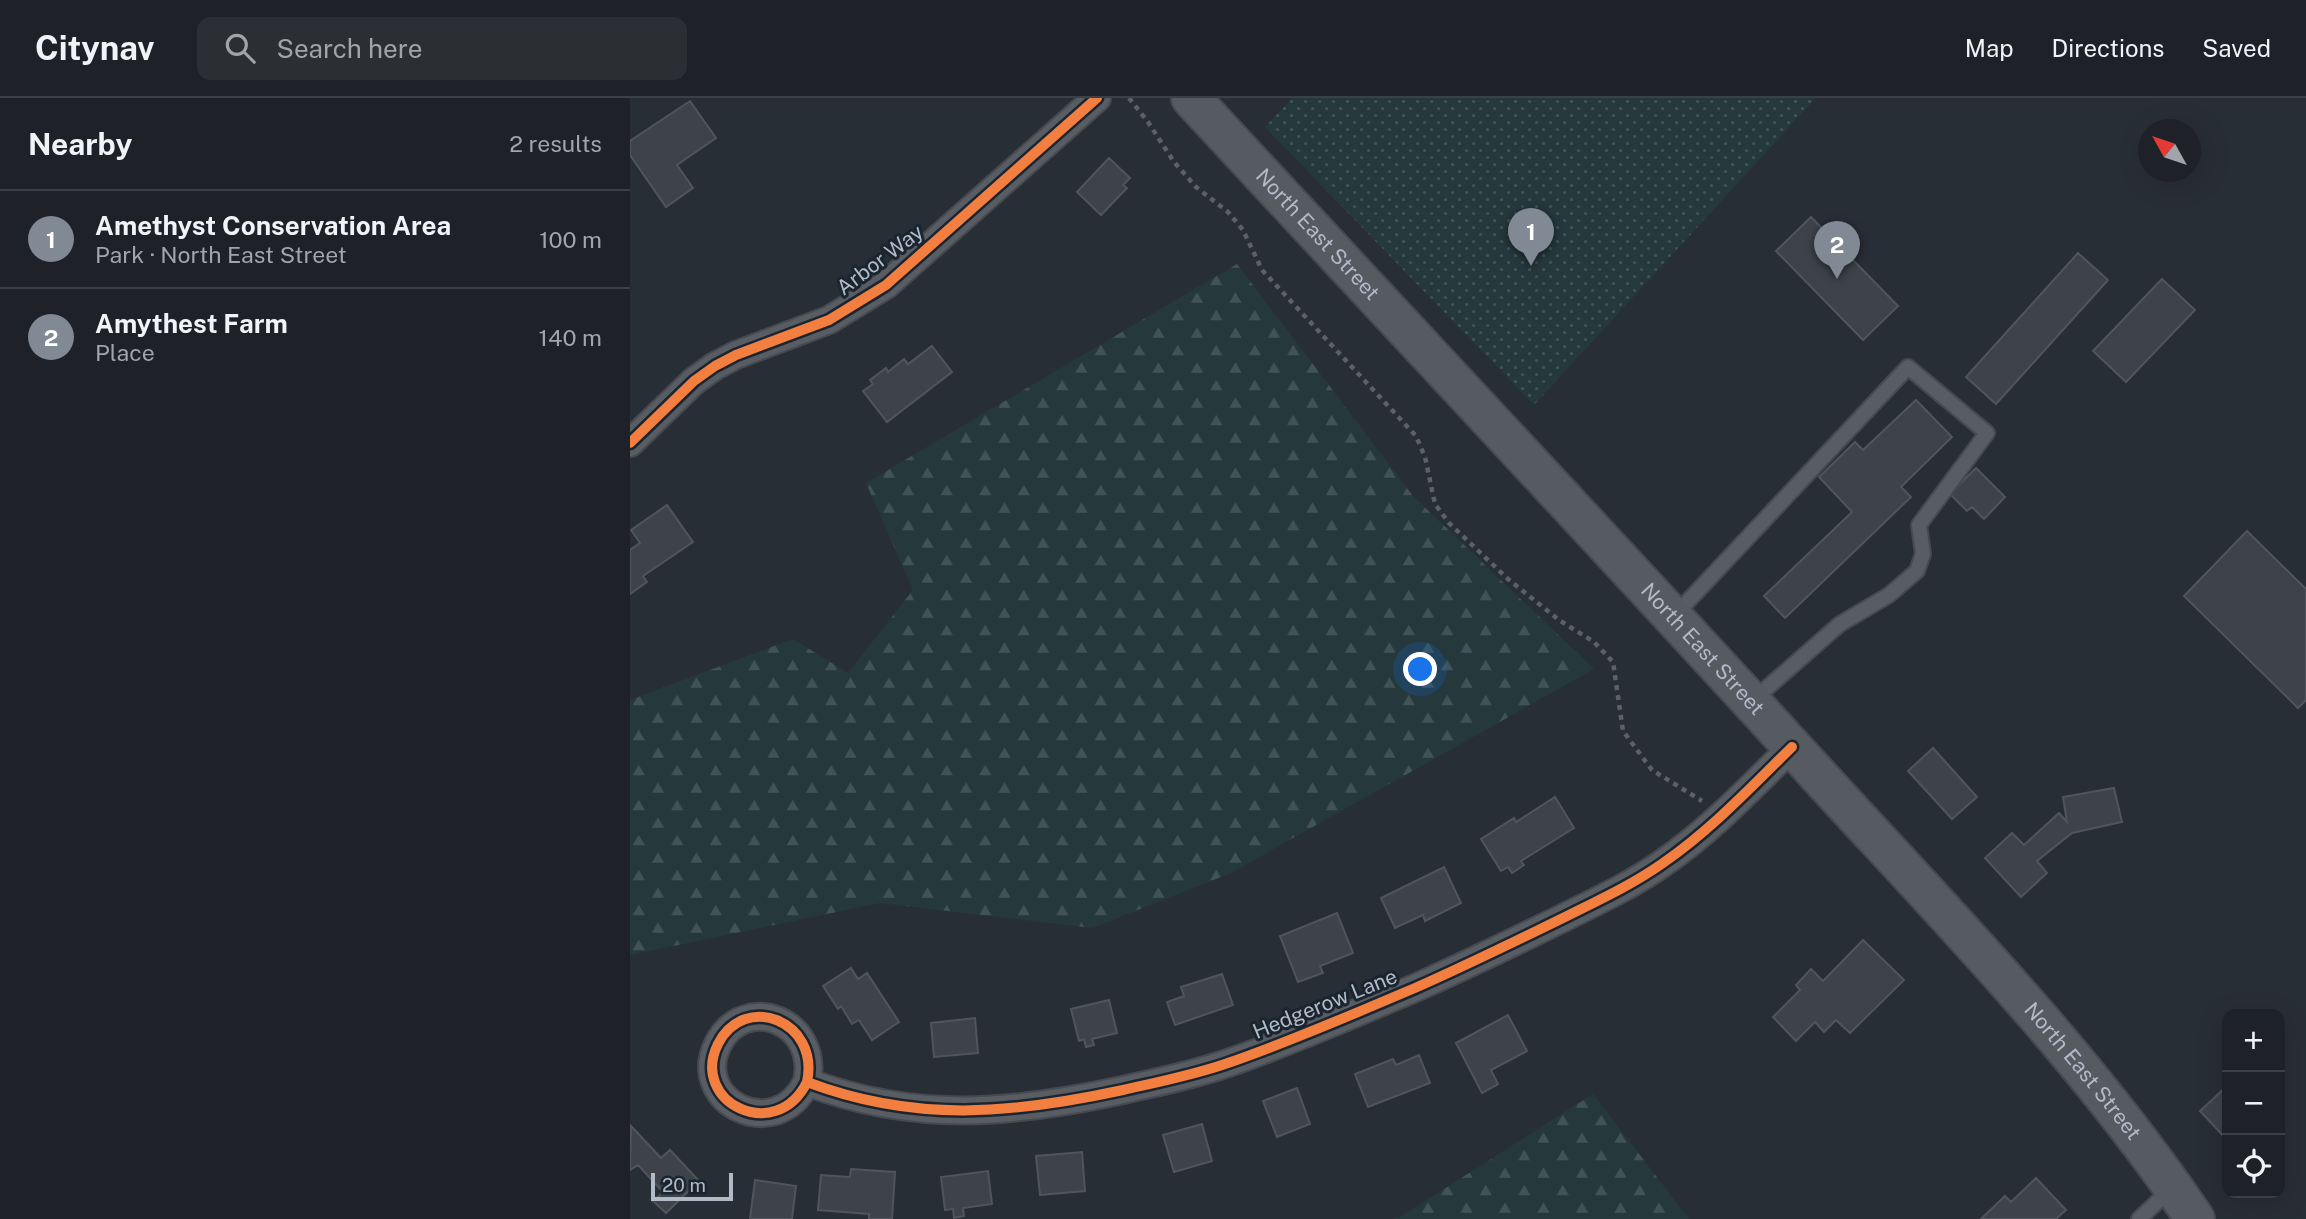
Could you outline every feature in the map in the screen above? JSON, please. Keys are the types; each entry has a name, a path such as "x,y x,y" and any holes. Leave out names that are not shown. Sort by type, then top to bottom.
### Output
{"main road":[{"name":"North East Street","path":"1191,98 2049,1028 2195,1219"}],"street":[{"name":"Arbor Way","path":"630,443 694,381 715,366 736,355 829,320 886,285 1097,98"},
{"name":"Hedgerow Lane","path":"807,1082 887,1105 950,1112 1012,1109 1102,1094 1225,1064 1299,1037 1473,963 1631,884 1665,862 1720,818 1792,747"}],"lane":[{"path":"1672,617 1908,367 1987,433 1919,525 1923,554 1917,571 1889,595 1840,624 1751,702"},
{"path":"2139,1219 2173,1187"}],"path":[{"path":"1129,98 1149,122 1174,162 1196,187 1228,212 1243,230 1262,270 1416,436 1425,457 1435,504 1450,523 1508,579 1559,621 1594,642 1613,662 1623,731 1651,770 1703,802"}],"green space":[{"path":"1292,98 1816,98 1534,405 1265,127"},
{"path":"1237,264 1413,496 1594,669 1231,873 1092,928 880,903 630,955 630,700 793,639 848,673 913,590 866,483"},
{"path":"1593,1094 1689,1219 1393,1219 1400,1217"}],"building":[{"path":"690,101 716,138 677,165 693,188 666,207 630,155 630,141"},
{"path":"1109,158 1130,178 1123,185 1127,188 1101,215 1077,192"},
{"path":"1811,217 1898,306 1863,340 1776,251"},
{"path":"2078,253 2108,280 1996,404 1966,377"},
{"path":"2162,279 2195,310 2126,382 2093,351"},
{"path":"932,346 952,372 887,422 863,391 873,384 870,380 886,368 888,372 904,359 908,364"},
{"path":"1916,400 1952,437 1901,487 1911,497 1785,618 1764,596 1852,512 1819,477 1855,442 1863,450"},
{"path":"1976,468 2005,497 1984,519 1972,507 1967,511 1950,494"},
{"path":"667,505 693,542 643,576 647,582 630,594 630,550 640,543 631,530"},
{"path":"2247,531 2306,589 2306,700 2298,708 2184,596"},
{"path":"1933,748 1977,797 1952,819 1908,771"},
{"path":"2114,788 2122,822 2072,833 2037,861 2047,873 2021,897 1985,858 2012,833 2024,845 2059,813 2067,822 2063,797"},
{"path":"1555,797 1574,828 1521,861 1524,865 1512,873 1508,867 1501,871 1481,839 1514,818 1516,822"},
{"path":"1444,867 1461,903 1425,921 1423,915 1395,928 1381,898"},
{"path":"1337,913 1353,953 1320,966 1323,973 1298,982 1280,936"},
{"path":"1863,940 1904,980 1850,1033 1836,1020 1824,1032 1815,1022 1796,1041 1773,1017 1800,990 1796,985 1811,969 1823,981"},
{"path":"851,968 858,979 867,973 899,1022 872,1040 859,1020 852,1024 841,1006 838,1009 823,986"},
{"path":"1222,974 1233,1005 1175,1025 1167,1002 1184,996 1181,987"},
{"path":"1109,1000 1117,1033 1092,1039 1094,1045 1086,1047 1084,1039 1079,1041 1071,1009"},
{"path":"1508,1015 1527,1051 1491,1070 1498,1084 1482,1093 1456,1043"},
{"path":"975,1018 978,1053 934,1057 931,1023"},
{"path":"1419,1055 1430,1083 1368,1107 1355,1074 1393,1059 1396,1065"},
{"path":"1297,1088 1310,1124 1277,1137 1263,1101"},
{"path":"2222,1091 2222,1135 2200,1111"},
{"path":"1202,1124 1212,1161 1174,1172 1163,1135"},
{"path":"631,1126 661,1158 670,1150 699,1181 666,1213 653,1201 663,1192 638,1165 630,1170"},
{"path":"1082,1152 1085,1191 1040,1195 1036,1156"},
{"path":"851,1169 895,1172 892,1219 869,1219 869,1214 818,1210 821,1175 850,1177"},
{"path":"988,1171 992,1204 963,1208 964,1216 954,1218 953,1209 945,1210 941,1177"},
{"path":"2036,1178 2066,1210 2056,1219 1981,1219 2005,1196 2011,1202"},
{"path":"755,1180 796,1186 792,1219 750,1219"}],"cycle path":[{"path":"630,443 694,381 715,366 736,355 829,320 886,285 1097,98"},
{"path":"807,1082 793,1101 776,1111 758,1113 740,1108 725,1098 715,1083 712,1065 718,1044 730,1028 745,1019 761,1017 777,1020 791,1029 802,1043 808,1060 807,1082 886,1104 925,1109 1003,1109 1042,1105 1123,1090 1228,1063 1415,988 1627,886 1698,837 1792,747"}],"place":[{"name":"Amethyst Conservation Area","path":"1531,266"},
{"name":"Amythest Farm","path":"1837,279"}]}
